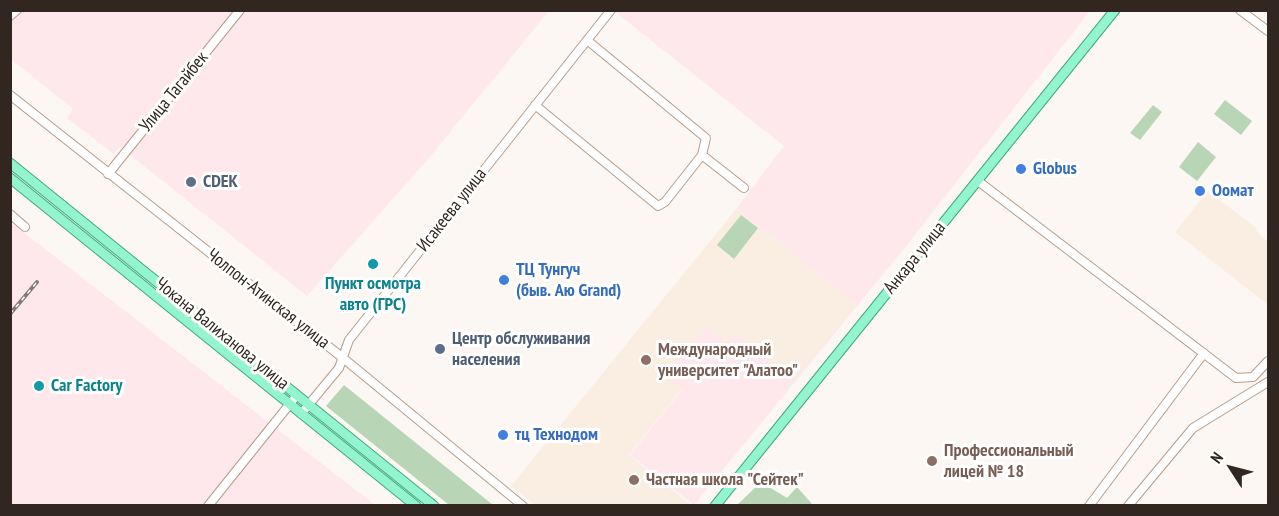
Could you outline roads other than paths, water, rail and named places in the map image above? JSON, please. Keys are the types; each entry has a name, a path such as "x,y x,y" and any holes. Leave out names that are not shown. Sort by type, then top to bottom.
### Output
{"main road":[{"name":"Анкара улица","path":"715,506 1115,10"},
{"name":"Чокана Валиханова улица","path":"10,163 434,506"},
{"name":"Чокана Валиханова улица","path":"10,178 416,506"},
{"path":"156,297 164,288"}],"street":[{"path":"10,16 17,10"},
{"name":"Улица Тагайбек","path":"108,174 240,10"},
{"name":"Исакеева улица","path":"301,414 336,371 349,340 611,10"},
{"path":"1240,10 1269,31"},
{"path":"535,105 658,206 665,202 702,155 706,147 706,138 587,40"},
{"name":"Чолпон-Атинская улица","path":"10,95 343,358 523,506"},
{"path":"702,155 744,188"},
{"path":"978,181 1236,378 1253,377 1269,361"},
{"path":"10,214 25,227"},
{"path":"1089,506 1204,353"},
{"path":"1128,506 1193,428 1269,382"},
{"path":"208,506 297,395"}],"railway":[{"path":"10,314 37,282"}],"place":[{"name":"Globus","path":"1021,169"},
{"name":"CDEK","path":"191,182"},
{"name":"Оомат","path":"1200,191"},
{"name":"Пункт осмотра авто (ГРС)","path":"373,264"},
{"name":"ТЦ Тунгуч (быв. Аю Grand)","path":"504,280"},
{"name":"Центр обслуживания населения","path":"440,349"},
{"name":"Международный университет \"Алатоо\"","path":"646,360"},
{"name":"Car Factory","path":"39,386"},
{"name":"тц Технодом","path":"503,435"},
{"name":"Профессиональный лицей № 18","path":"932,461"},
{"name":"Частная школа \"Сейтек\"","path":"634,480"}]}
